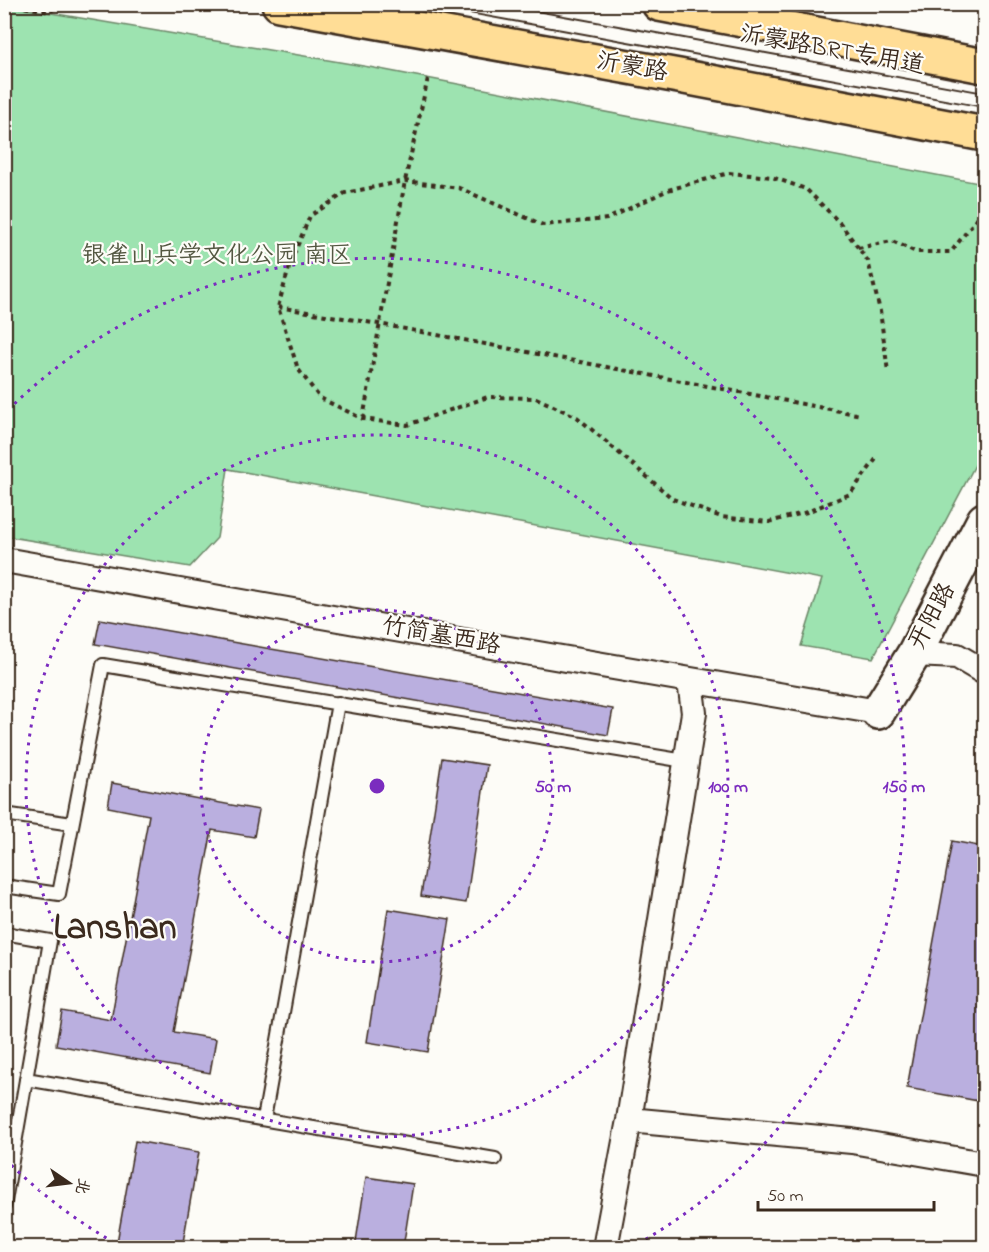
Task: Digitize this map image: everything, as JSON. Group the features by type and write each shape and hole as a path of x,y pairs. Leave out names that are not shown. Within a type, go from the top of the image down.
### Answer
{"main road":[{"name":"沂蒙路","path":"279,4 984,134"},
{"path":"661,5 984,66"}],"street":[{"name":"开阳路","path":"878,712 914,654 984,520"},
{"name":"竹简墓西路","path":"4,561 878,712"},
{"path":"914,654 957,656 984,672"},
{"path":"605,1248 629,1120 694,713 690,681"},
{"path":"629,1120 852,1141 984,1164"}],"lane":[{"name":"沂蒙路BRT专用道","path":"459,4 984,100"},
{"path":"4,886 59,894 103,665 685,760"},
{"path":"264,1119 338,703"},
{"path":"4,814 72,824"},
{"path":"4,933 50,941 4,1207"},
{"path":"27,1079 495,1159"}],"path":[{"path":"7,4 49,12 61,4"},
{"path":"363,419 405,181 428,78"},
{"path":"876,459 850,494 807,512 769,522 721,517 673,500 577,417 536,398 488,397 407,425 363,419 320,398 298,369 278,307 291,261 309,216 345,193 405,181 459,188 543,225 607,219 669,190 729,173 772,177 806,189 840,223 868,261 880,310 888,372"},
{"path":"858,248 892,241 916,252 951,252 977,218 984,214"},
{"path":"278,307 861,415"}],"green space":[{"name":"银雀山兵学文化公园 南区","path":"4,5 369,67 984,184 984,448 873,658 801,646 822,579 228,469 217,538 190,567 5,536"}],"building":[{"path":"100,619 613,709 608,735 95,644"},
{"path":"442,758 487,765 466,903 421,896"},
{"path":"112,783 259,810 254,837 212,830 174,1032 216,1039 210,1073 56,1045 62,1011 111,1020 149,815 108,807"},
{"path":"952,841 984,847 984,1102 907,1088"},
{"path":"388,909 450,919 428,1052 367,1042"},
{"path":"135,1141 199,1152 182,1248 116,1248"},
{"path":"366,1177 413,1184 403,1248 355,1248"}],"district":[{"name":"Lanshan","path":"115,929"}]}
